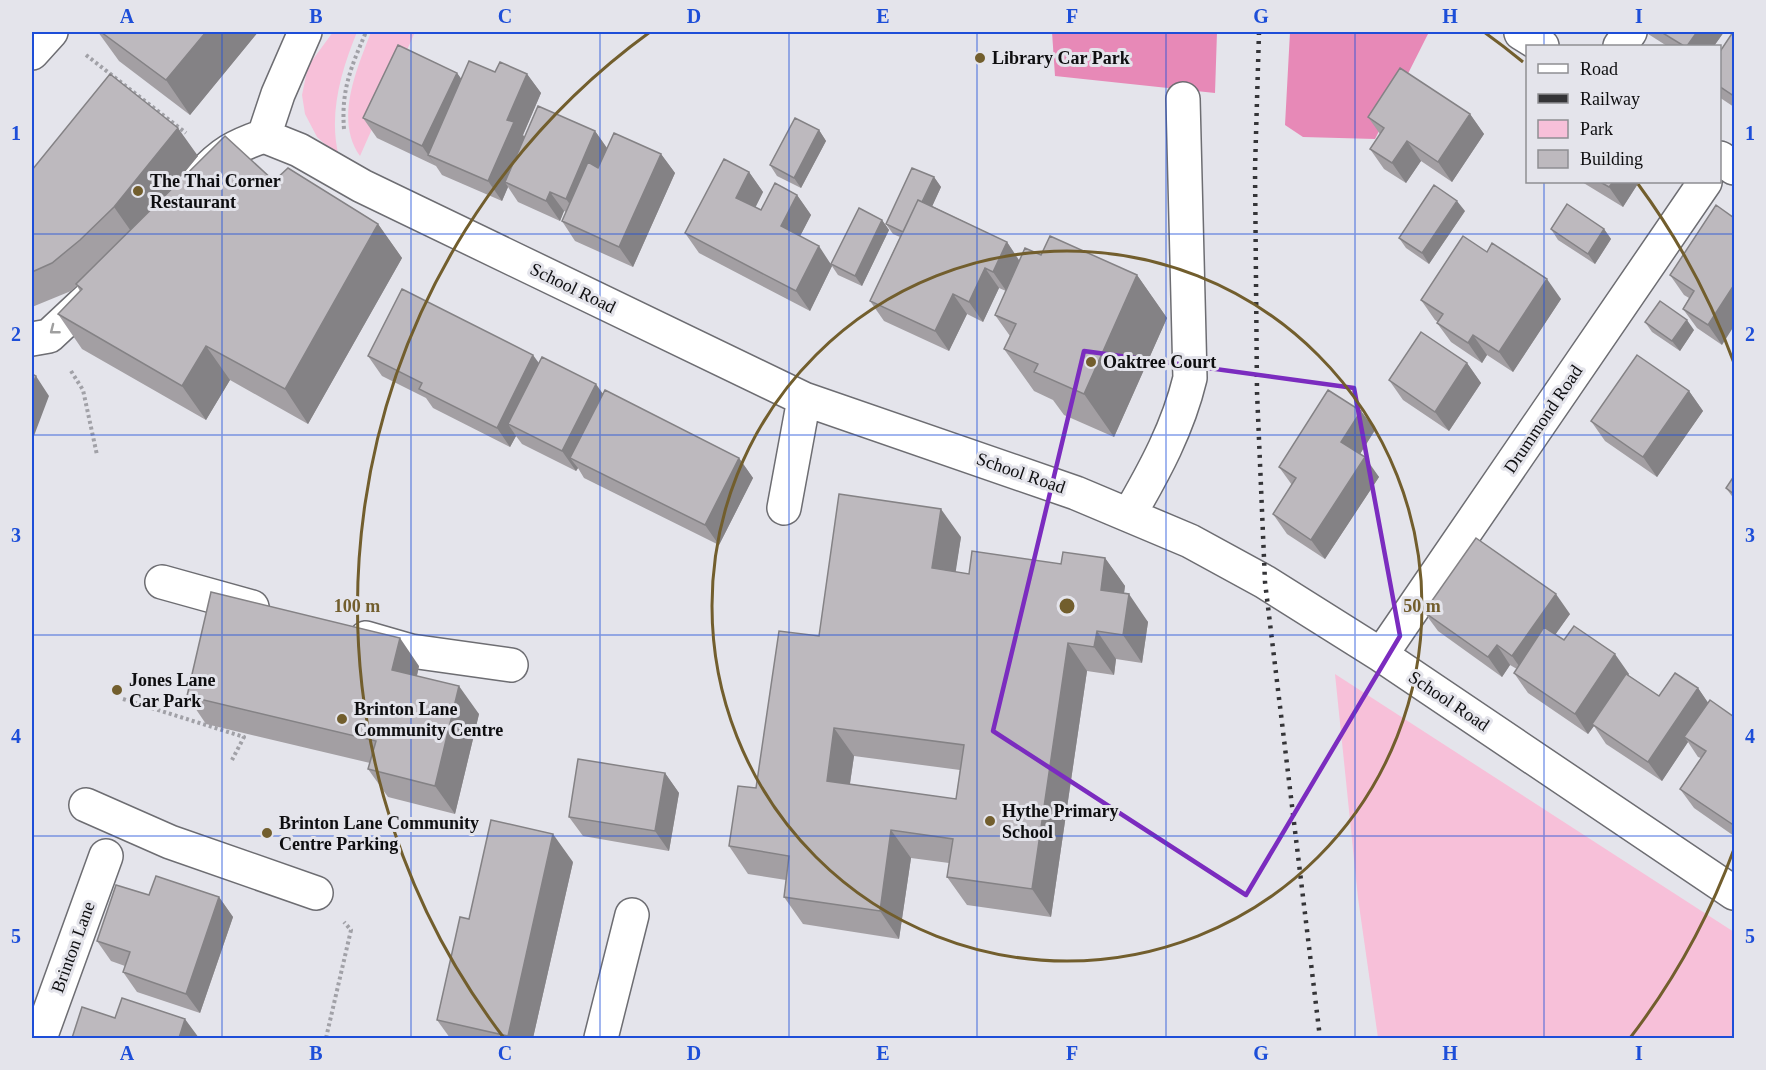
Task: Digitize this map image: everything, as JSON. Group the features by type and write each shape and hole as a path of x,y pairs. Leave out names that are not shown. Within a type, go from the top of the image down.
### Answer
{"street":[{"path":"32,53 51,32"},
{"path":"183,196 218,158 235,146 264,136 305,32"},
{"path":"1621,45 1630,32"},
{"path":"1129,515 1163,455 1182,412 1190,378 1183,99"},
{"name":"School Road","path":"264,136 299,150 362,186 804,399 1020,472 1190,541 1255,577 1381,656 1734,893"},
{"path":"1721,160 1734,168"},
{"name":"Drummond Road","path":"1381,656 1704,183"},
{"path":"40,337 115,273"},
{"path":"784,508 804,399"},
{"path":"162,582 275,613"},
{"path":"332,629 411,651 511,665"},
{"path":"86,805 170,842 316,893"},
{"name":"Brinton Lane","path":"40,1038 106,856"},
{"path":"600,1038 632,915"}],"path":[{"path":"362,186 344,135 342,101 353,63 366,32"},
{"path":"83,52 218,158"},
{"path":"40,337 83,390 97,455"},
{"path":"123,699 244,737 232,760"},
{"path":"316,893 351,930 326,1038"}],"highlighted area":[{"path":"1084,351 1354,388 1400,636 1246,895 993,731"}],"green space":[{"path":"333,32 357,32 338,93 335,125 339,157 317,137 305,114 302,95 308,66"},
{"path":"371,32 415,32 360,156 352,142 348,111 350,94"},
{"path":"1335,674 1734,932 1734,1038 1378,1038 1358,898"}],"shaded area":[{"path":"1052,32 1217,32 1215,93 1055,76"},
{"path":"1290,32 1429,32 1375,139 1303,137 1285,125"}],"building":[{"path":"101,32 206,32 166,80"},
{"path":"1661,32 1697,32 1688,45 1682,45"},
{"path":"1734,32 1734,96 1721,87 1721,50"},
{"path":"398,45 457,73 422,146 363,118"},
{"path":"469,61 495,72 500,62 527,74 507,120 514,122 488,181 428,155"},
{"path":"1400,68 1470,114 1438,162 1407,141 1392,163 1370,149 1384,128 1368,117"},
{"path":"110,74 178,128 114,207 52,263 32,272 32,170"},
{"path":"538,106 595,131 566,199 550,192 546,201 505,182"},
{"path":"795,118 819,130 794,178 770,165"},
{"path":"614,133 661,154 619,247 562,221 588,162 598,168"},
{"path":"225,136 274,181 288,168 378,224 285,389 206,346 182,386 58,314 82,289 76,284"},
{"path":"724,159 749,172 736,198 761,210 775,183 797,195 781,226 819,246 796,291 685,233"},
{"path":"912,168 934,177 922,202 918,200 903,232 886,224"},
{"path":"1434,185 1457,201 1422,253 1399,238"},
{"path":"918,200 1007,242 993,272 985,268 969,302 953,294 935,331 870,301"},
{"path":"1567,204 1604,229 1588,254 1551,229"},
{"path":"1716,205 1734,218 1734,285 1708,325 1683,309 1694,291 1670,275"},
{"path":"859,208 882,220 855,276 831,264"},
{"path":"1050,236 1137,275 1084,394 1034,372 1038,364 1004,349 1016,324 995,315 1025,248 1041,255"},
{"path":"1463,236 1487,252 1492,243 1547,279 1499,352 1473,335 1468,343 1437,323 1443,314 1421,300"},
{"path":"402,289 533,355 497,428 419,389 422,383 368,356"},
{"path":"1660,301 1687,320 1672,341 1645,322"},
{"path":"1421,332 1467,363 1435,412 1389,380"},
{"path":"1637,355 1689,391 1643,457 1591,421"},
{"path":"542,357 596,384 562,451 508,424"},
{"path":"32,374 36,376 32,386"},
{"path":"605,390 739,458 705,525 570,458"},
{"path":"1328,390 1361,411 1341,442 1365,457 1311,540 1273,514 1296,478 1279,467"},
{"path":"1734,476 1734,494 1726,488"},
{"path":"839,494 941,509 932,568 969,574 972,551 1061,564 1063,552 1105,558 1101,590 1129,594 1123,635 1097,631 1094,647 1068,643 1032,889 947,877 953,839 891,830 880,911 784,897 789,856 729,846 738,786 756,788 779,631 819,636","holes":["834,728 964,745 956,799 827,781"]},
{"path":"1476,538 1556,594 1512,656 1497,645 1488,657 1424,612"},
{"name":"Brinton Lane Community Centre","path":"211,592 400,638 392,670 459,686 435,786 368,769 376,741 187,696"},
{"path":"1574,626 1615,654 1575,714 1514,673 1544,627 1564,640"},
{"path":"1675,673 1698,688 1648,762 1592,724 1626,674 1659,696"},
{"path":"1710,700 1734,717 1734,821 1732,824 1680,789 1706,751 1684,737"},
{"path":"578,759 665,773 655,831 569,817"},
{"path":"491,820 553,834 508,1036 437,1020 460,917 469,919"},
{"path":"156,876 219,897 186,994 123,972 130,952 97,941 116,885 149,895"},
{"path":"122,998 185,1019 179,1038 72,1038 82,1007 115,1018"}],"railway":[{"path":"1259,32 1255,169 1257,392 1265,582 1320,1038"}],"place":[{"name":"Library Car Park","path":"980,58"},
{"name":"The Thai Corner Restaurant","path":"138,191"},
{"name":"Oaktree Court","path":"1091,362"},
{"name":"Jones Lane Car Park","path":"117,690"},
{"name":"Brinton Lane Community Centre","path":"342,719"},
{"name":"Hythe Primary School","path":"990,821"},
{"name":"Brinton Lane Community Centre Parking","path":"267,833"}]}
